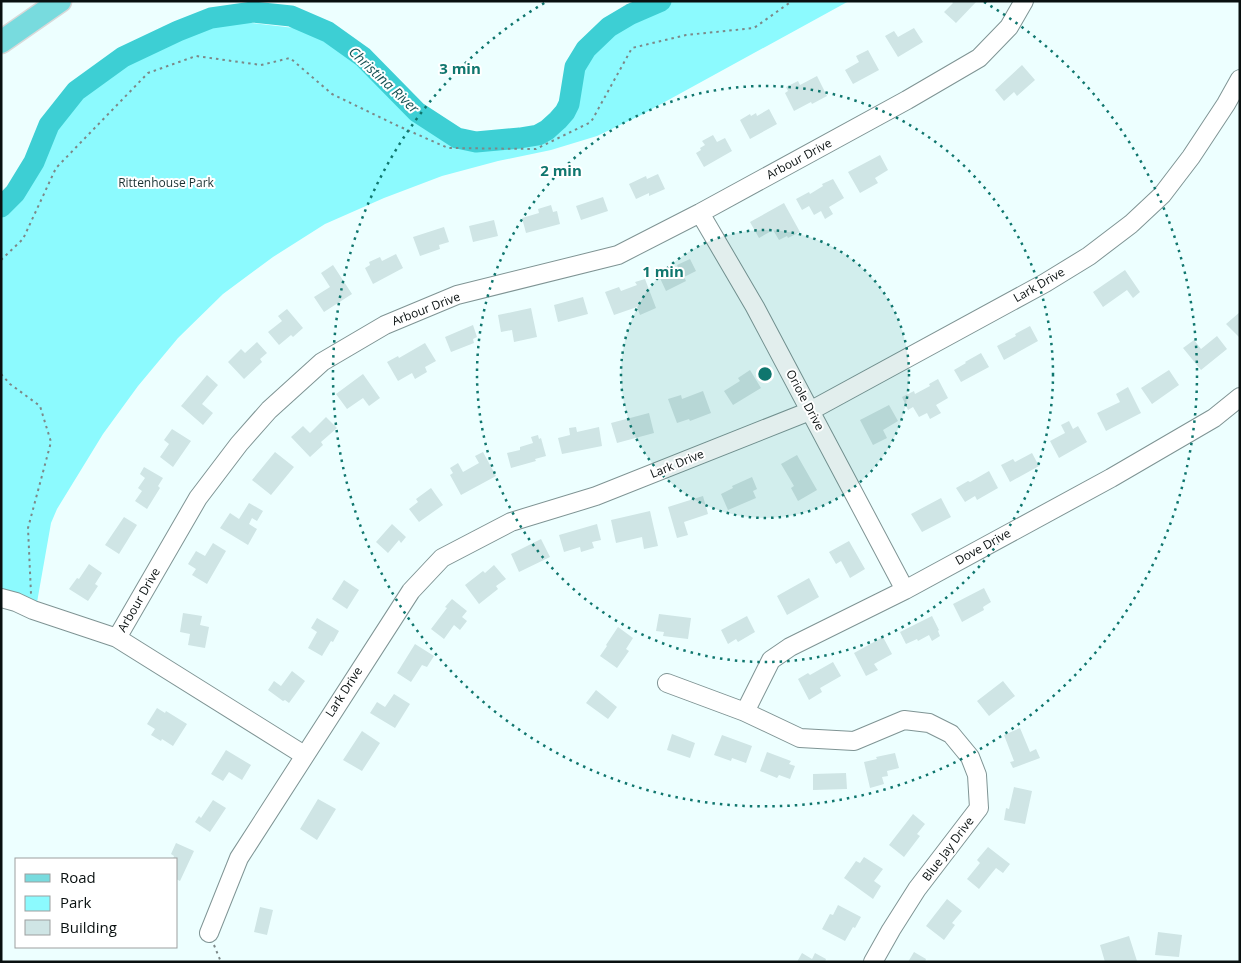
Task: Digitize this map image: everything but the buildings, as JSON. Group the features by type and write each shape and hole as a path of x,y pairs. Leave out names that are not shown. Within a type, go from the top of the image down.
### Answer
{"main road":[{"path":"1,42 60,1"}],"street":[{"name":"Arbour Drive","path":"304,755 117,638 198,498 239,444 269,410 322,362 385,325 457,295 618,255 700,213 907,100 979,58 1009,27 1024,1"},
{"name":"Lark Drive","path":"209,933 239,858 411,591 442,558 511,522 596,496 810,411 1045,283 1089,256 1132,224 1162,195 1226,104 1240,79"},
{"name":"Oriole Drive","path":"700,213 755,306 905,590"},
{"name":"Dove Drive","path":"745,712 771,660 790,647 905,590 1111,478 1214,418 1240,397"},
{"path":"1,598 117,638"},
{"name":"Blue Jay Drive","path":"667,683 745,712 800,738 854,741 904,720 929,723 951,734 970,757 977,775 979,808 917,889 890,930 874,962"}],"path":[{"path":"1,260 23,239 56,168 148,74 196,56 261,64 290,58 332,94 448,148 536,149 591,122 632,48 686,35 754,28 792,1"},
{"path":"1,374 10,384 40,406 50,442 28,528 32,610"},
{"path":"209,933 221,962"}],"green space":[{"name":"Rittenhouse Park","path":"661,1 849,1 641,115 597,136 551,150 498,161 442,176 384,198 325,224 273,257 223,294 178,338 138,386 103,434 57,509 51,523 36,608 1,591 1,207 15,193 76,91 211,18 328,32 363,57 417,112 457,138 476,142 520,138 538,135 547,130 565,112 569,104 575,67 586,49 609,27 631,14"}],"waterway":[{"name":"Christina River","path":"1,207 15,193 34,162 49,125 76,91 123,57 211,18 253,12 291,16 328,32 363,57 417,112 457,138 476,142 538,135 547,130 565,112 569,104 575,67 586,49 609,27 631,14 661,1"}]}
